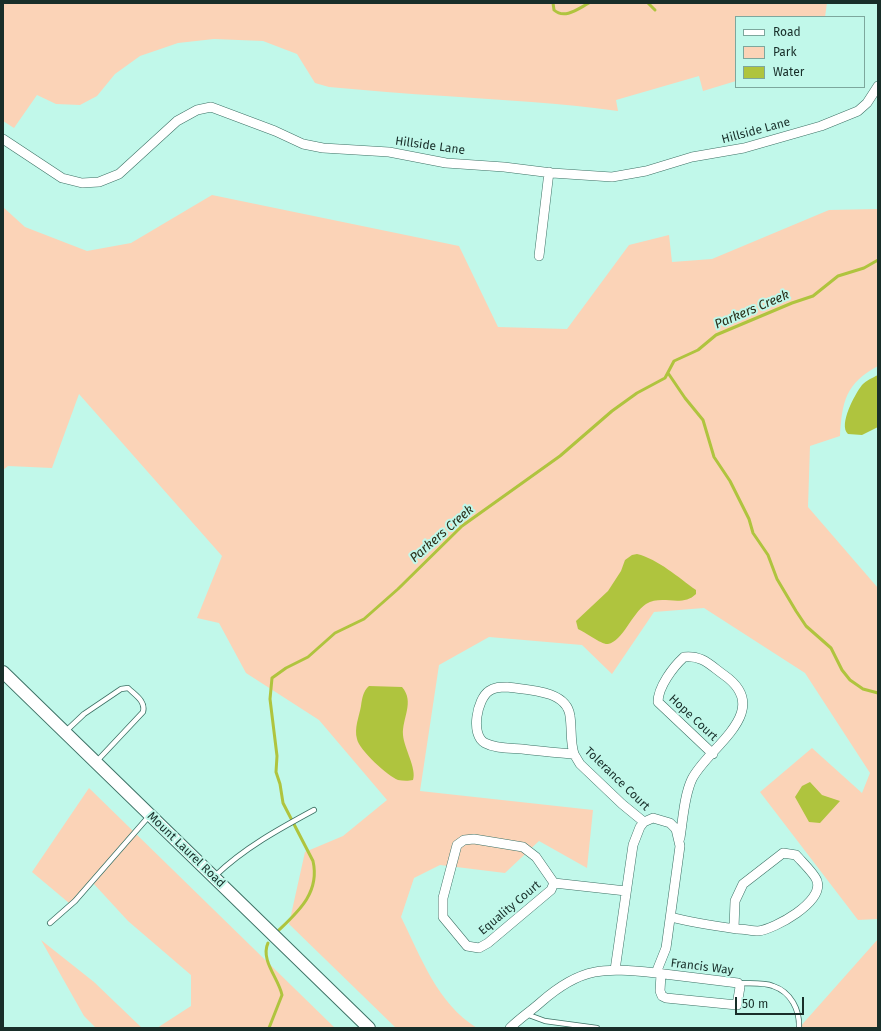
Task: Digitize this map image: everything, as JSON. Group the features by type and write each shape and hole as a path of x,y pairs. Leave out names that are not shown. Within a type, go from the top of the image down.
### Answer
{"main road":[{"name":"Mount Laurel Road","path":"3,672 369,1028"}],"street":[{"name":"Hillside Lane","path":"3,139 62,178 82,183 99,182 119,174 177,121 202,108 211,107 276,131 303,144 323,148 389,152 446,163 484,165 599,176 621,176 650,170 692,157 744,148 821,126 849,115 865,105 878,86"},
{"path":"539,256 548,172"},
{"name":"Hope Court","path":"659,974 666,948 671,917 680,841 689,787 698,770 713,754 739,720 741,696 736,686 726,676 699,657 684,657 677,663 658,694 658,702 713,754"},
{"name":"Tolerance Court","path":"574,754 510,748 484,743 479,737 477,729 481,702 484,695 490,690 507,687 547,694 564,701 569,708 571,717 571,746 574,754 588,771 622,804 644,822"},
{"path":"615,970 633,845 636,835 644,822 653,818 670,823 676,829 680,841"},
{"name":"Equality Court","path":"554,883 551,890 488,943 479,948 468,946 443,917 443,898 457,845 464,840 474,839 523,846 536,857 554,883 626,891"},
{"path":"671,917 701,924 758,931 777,926 795,914 814,897 818,889 817,881 796,855 783,853 742,884 735,902 734,928"},
{"path":"510,1028 562,984 574,977 588,972 615,970 659,974"},
{"name":"Francis Way","path":"659,974 738,983 740,987 737,1005 666,998 662,996 660,991 659,974"}],"lane":[{"path":"65,732 84,714 121,689 128,688 141,700 144,704 143,712 95,762"},
{"path":"214,877 230,862 260,841 314,810"},
{"path":"50,923 75,901 150,815"},
{"path":"738,983 773,985 790,996 800,1017 799,1028"},
{"path":"526,1014 545,1021 597,1028"}],"green space":[{"path":"3,3 827,3 825,16 735,16 735,81 703,91 699,76 616,100 618,111 532,102 329,87 315,83 297,54 263,41 214,39 178,43 140,56 115,74 97,96 80,105 56,104 37,95 14,128 3,121"},
{"path":"212,195 459,246 498,327 567,329 629,245 669,235 672,262 712,259 829,210 878,209 878,366 867,372 852,386 844,403 840,436 810,446 808,507 878,588 878,919 858,920 760,792 812,748 862,793 870,773 805,673 704,608 654,612 612,674 582,645 489,637 439,665 420,791 593,810 587,868 539,841 505,873 440,865 414,878 401,917 423,963 441,992 451,1006 463,1018 477,1028 396,1028 289,924 305,852 343,836 387,800 319,720 246,673 219,623 197,618 222,556 79,394 52,468 8,466 3,470 3,207 25,227 87,251 131,243"},
{"path":"89,788 335,1028 157,1028 191,1006 191,975 128,921 93,883 69,903 32,872"},
{"path":"878,939 878,1028 799,1028"},
{"path":"41,940 94,982 142,1028 96,1028 84,1016"}],"water":[{"path":"878,375 878,427 862,435 848,434 845,430 846,417 855,395 862,385"},
{"path":"637,554 645,556 668,569 696,590 696,594 685,600 659,600 646,604 636,614 618,638 613,642 605,644 578,629 576,621 608,591 621,571 625,560 632,555"},
{"path":"369,686 402,687 406,693 408,704 403,735 412,764 414,775 413,780 398,780 393,778 368,756 359,744 356,735 357,722 363,695"},
{"path":"810,782 822,795 840,801 820,823 809,822 795,797 802,786"}],"waterway":[{"path":"553,3 554,10 563,14 572,12 589,3"},
{"path":"648,3 655,10"},
{"name":"Parkers Creek","path":"279,930 294,916 306,900 311,891 314,872 313,861 283,803 280,784 276,772 277,756 270,699 272,678 286,668 308,657 335,633 364,619 398,589 462,526 560,456 612,411 637,393 665,378 674,361 698,350 716,335 792,303 813,296 838,276 864,268 878,260"},
{"path":"668,373 685,398 703,420 714,457 730,481 749,519 753,533 768,555 777,579 796,611 806,626 831,648 842,670 850,680 863,689 878,693"},
{"name":"Parkers Creek","path":"268,943 266,956 282,995 269,1028"}]}
